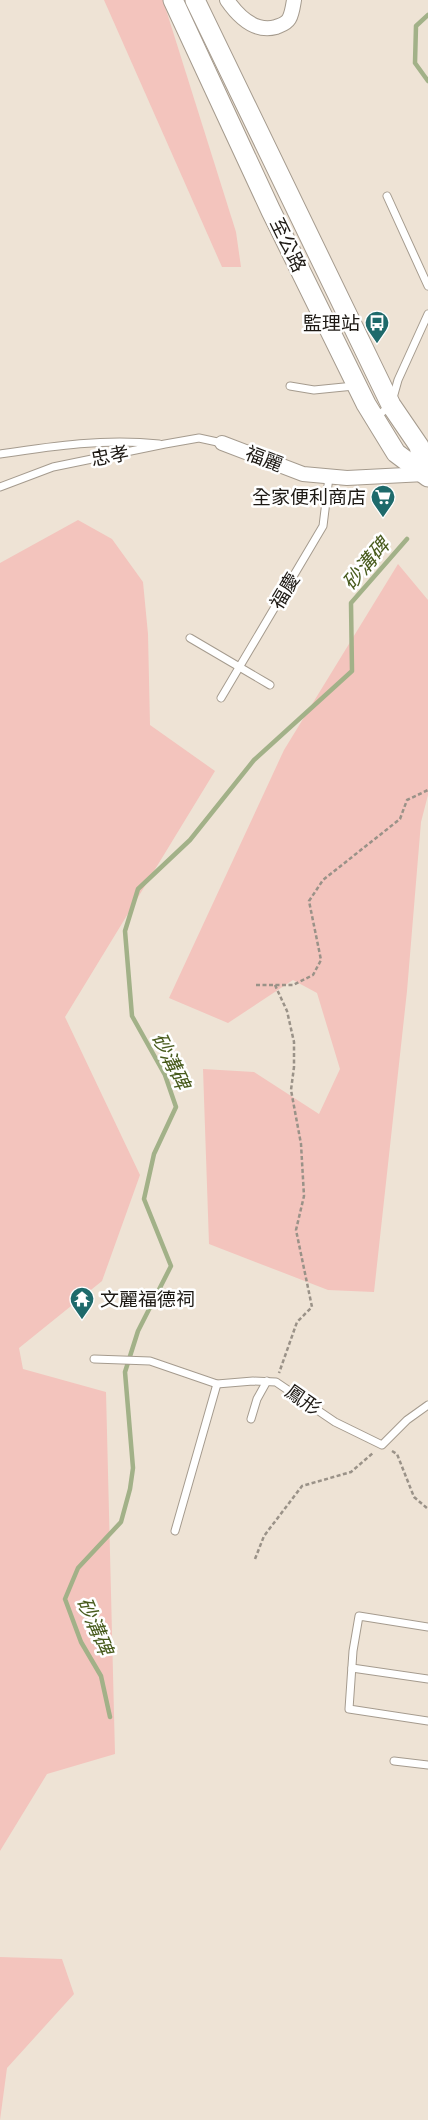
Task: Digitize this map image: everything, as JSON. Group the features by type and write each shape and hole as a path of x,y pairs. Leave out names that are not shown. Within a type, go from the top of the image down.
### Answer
{"street":[{"name":"至公路","path":"173,0 374,418 396,454 426,475"},
{"name":"至公路","path":"195,0 391,406 419,446 426,475"},
{"path":"227,0 235,13 251,25 269,28 285,24 290,19 294,0"},
{"path":"232,126 251,115"},
{"name":"福麗","path":"222,443 303,474 347,478 426,475"}],"lane":[{"path":"387,196 428,286"},
{"path":"374,418 391,406 398,380 428,314"},
{"path":"290,386 314,390 357,386"},
{"name":"忠孝","path":"0,487 53,467 165,444 199,438 222,443"},
{"path":"0,454 62,445 125,440 165,444"},
{"name":"福慶","path":"221,698 323,526 329,476"},
{"path":"190,638 270,685"},
{"name":"鳳形","path":"94,1359 150,1360 217,1384 276,1382 335,1422 382,1445"},
{"path":"251,1419 257,1399 267,1381"},
{"path":"175,1531 217,1384"},
{"path":"382,1445 407,1420 428,1405"},
{"path":"428,1627 359,1616 349,1709 428,1721"},
{"path":"352,1668 428,1679"},
{"path":"394,1761 428,1765"}],"path":[{"path":"256,985 293,985 313,975 321,960 309,901 323,880 400,819 407,800 428,790"},
{"path":"275,985 287,1011 294,1042 294,1067 291,1090 301,1144 304,1196 296,1230 312,1307 298,1322 276,1382"},
{"path":"254,1559 264,1536 302,1486 351,1472 382,1445 398,1454 414,1497 428,1509"}],"shaded area":[{"path":"104,0 163,0 236,232 241,267 222,267"},
{"path":"78,520 112,539 143,582 148,634 150,725 215,771 65,1017 140,1175 102,1281 19,1348 23,1369 106,1392 115,1754 47,1774 0,1851 0,563"},
{"path":"398,564 428,600 428,795 421,822 407,991 374,1292 328,1290 209,1244 203,1069 254,1072 319,1114 340,1069 317,993 293,980 228,1023 169,998 284,750"},
{"path":"0,1957 62,1959 74,1994 7,2068 0,2120"}],"waterway":[{"name":"砂溝碑","path":"428,15 416,26 415,63 428,81"},
{"name":"砂溝碑","path":"110,1717 101,1676 81,1642 65,1599 78,1568 121,1522 130,1489 133,1468 125,1372 138,1331 171,1266 144,1199 154,1154 176,1107 165,1075 132,1016 125,931 138,889 190,840 254,760 352,671 351,603 407,539"}],"place":[{"name":"監理站","path":"377,344"},
{"name":"全家便利商店","path":"383,518"},
{"name":"文麗福德祠","path":"82,1320"}]}
